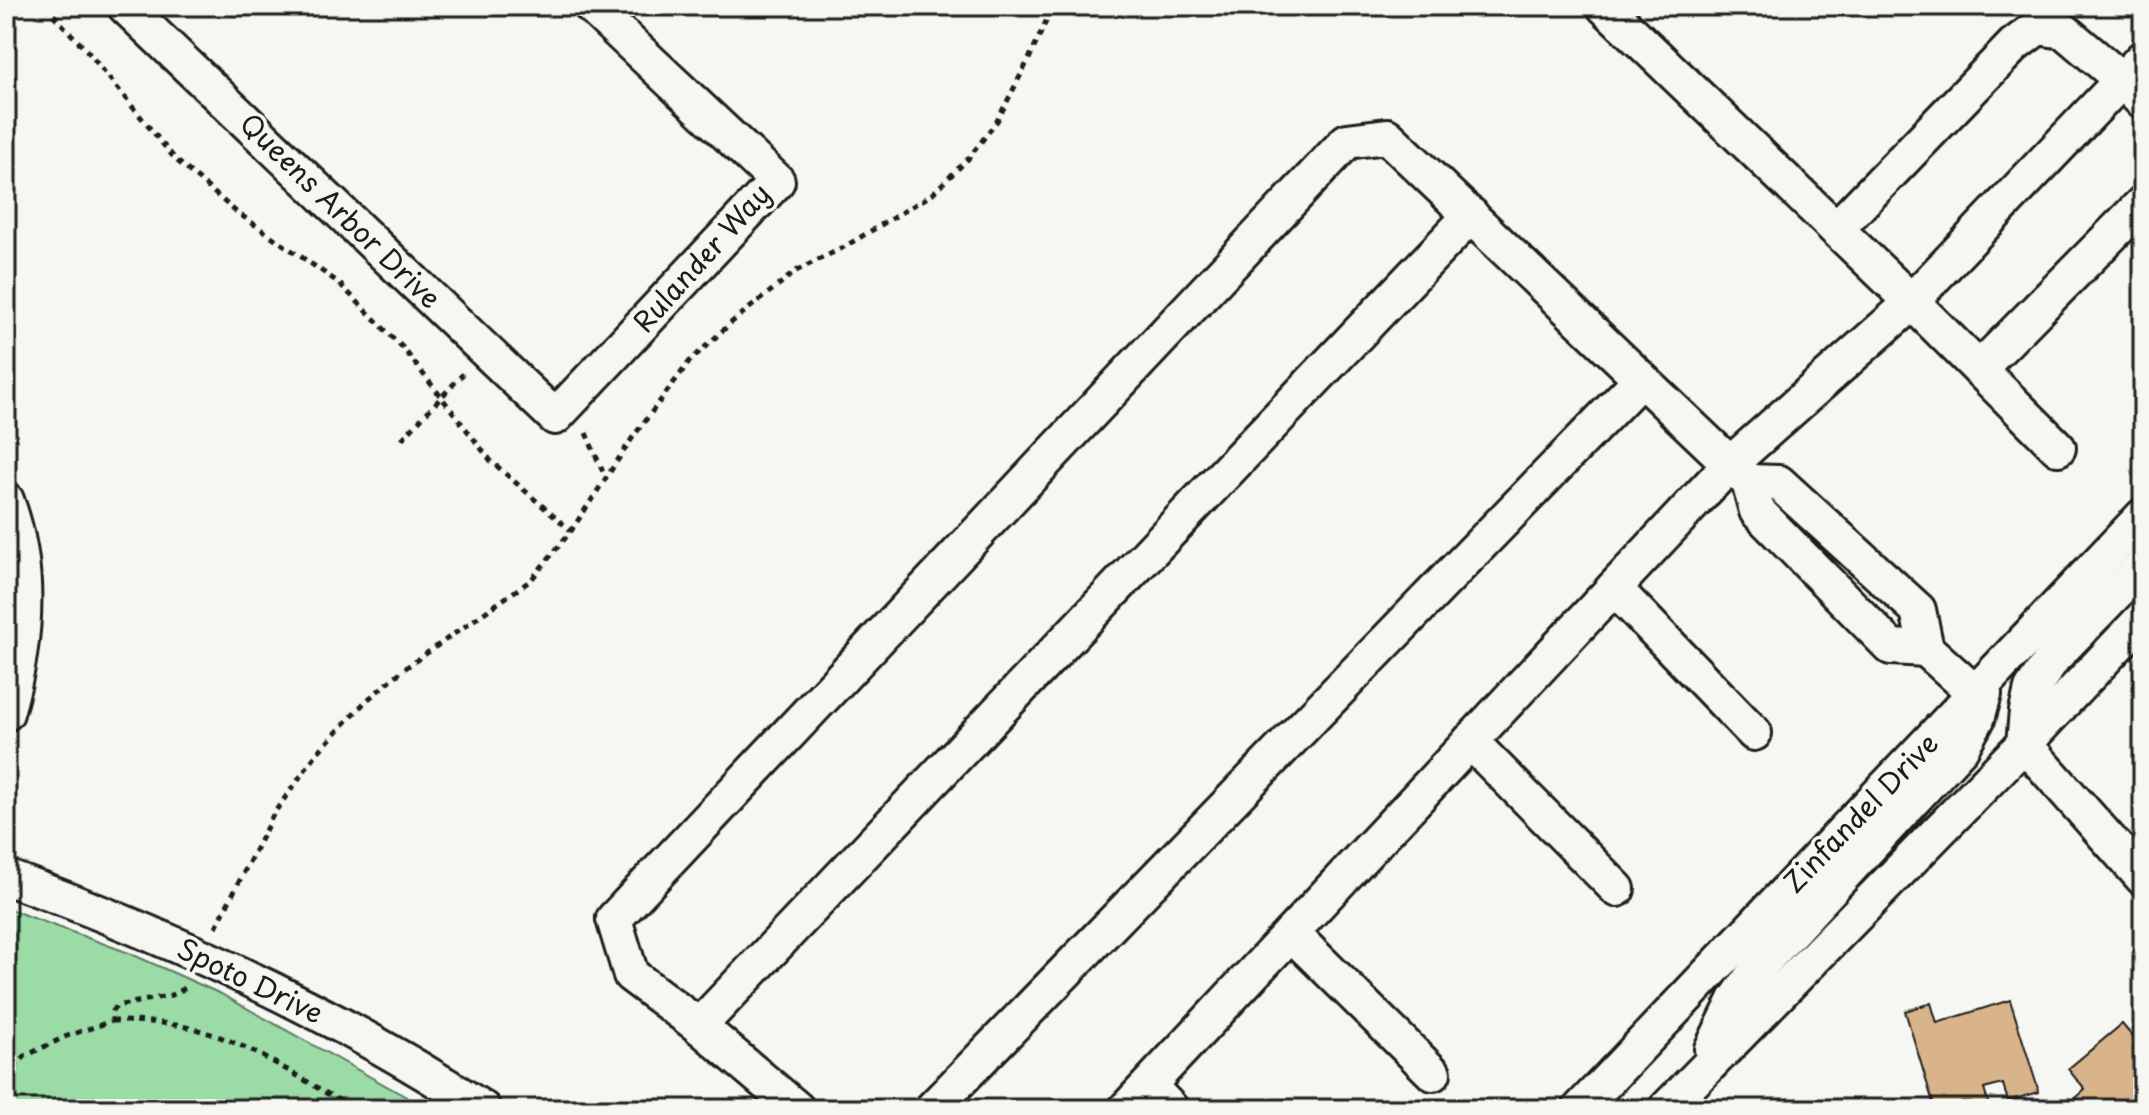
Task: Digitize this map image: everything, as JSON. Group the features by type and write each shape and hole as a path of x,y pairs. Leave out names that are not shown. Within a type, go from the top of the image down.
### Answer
{"street":[{"name":"Queens Arbor Drive","path":"125,6 555,417"},
{"name":"Rulander Way","path":"555,417 777,181 591,6"},
{"path":"1613,9 2058,448"},
{"path":"1149,1101 1291,933 1614,588 1739,473 2136,80 2064,31 2038,27 2014,45 1836,229"},
{"path":"785,1106 699,1026 631,975 614,919 1347,141 1387,136 1739,473 1779,483 1918,610 1926,649 1980,688 1984,695 1977,719 1961,748 1761,964 1736,1000 1697,1077"},
{"path":"1979,369 2143,203"},
{"path":"699,1026 1471,215"},
{"path":"932,1109 1641,379"},
{"path":"6,500 19,548 24,628 16,679 6,713"},
{"name":"Zinfandel Drive","path":"1580,1109 2143,516"},
{"path":"2143,565 2053,658 2032,689 2024,744 2143,878"},
{"path":"1614,588 1754,733"},
{"path":"1666,1109 2024,744 2143,618"},
{"path":"1470,741 1617,889"},
{"name":"Spoto Drive","path":"6,877 203,956 316,1011 483,1109"},
{"path":"1291,933 1433,1073"}],"path":[{"path":"45,6 88,52 175,159 235,211 339,283 403,348 491,461 571,531"},
{"path":"112,1021 112,1011 117,1006 172,995 187,987 232,891 274,813 318,752 366,701 404,669 531,580 571,531 633,437 690,361 732,322 796,271 844,247 931,195 968,159 997,121 1053,6"},
{"path":"402,439 485,350"},
{"path":"6,1077 25,1056 67,1036 112,1021 147,1021 205,1032 242,1047 354,1109"}],"green space":[{"path":"6,908 129,953 221,994 428,1109 6,1109"}],"building":[{"path":"2010,1000 2039,1092 2008,1101 2003,1084 1984,1089 1990,1109 1935,1109 1905,1011 1931,1003 1937,1023"},
{"path":"2122,1024 2132,1036 2143,1027 2143,1109 2075,1109 2070,1103 2085,1090 2068,1069"},
{"path":"1871,1101 1879,1109 1863,1109"}]}
